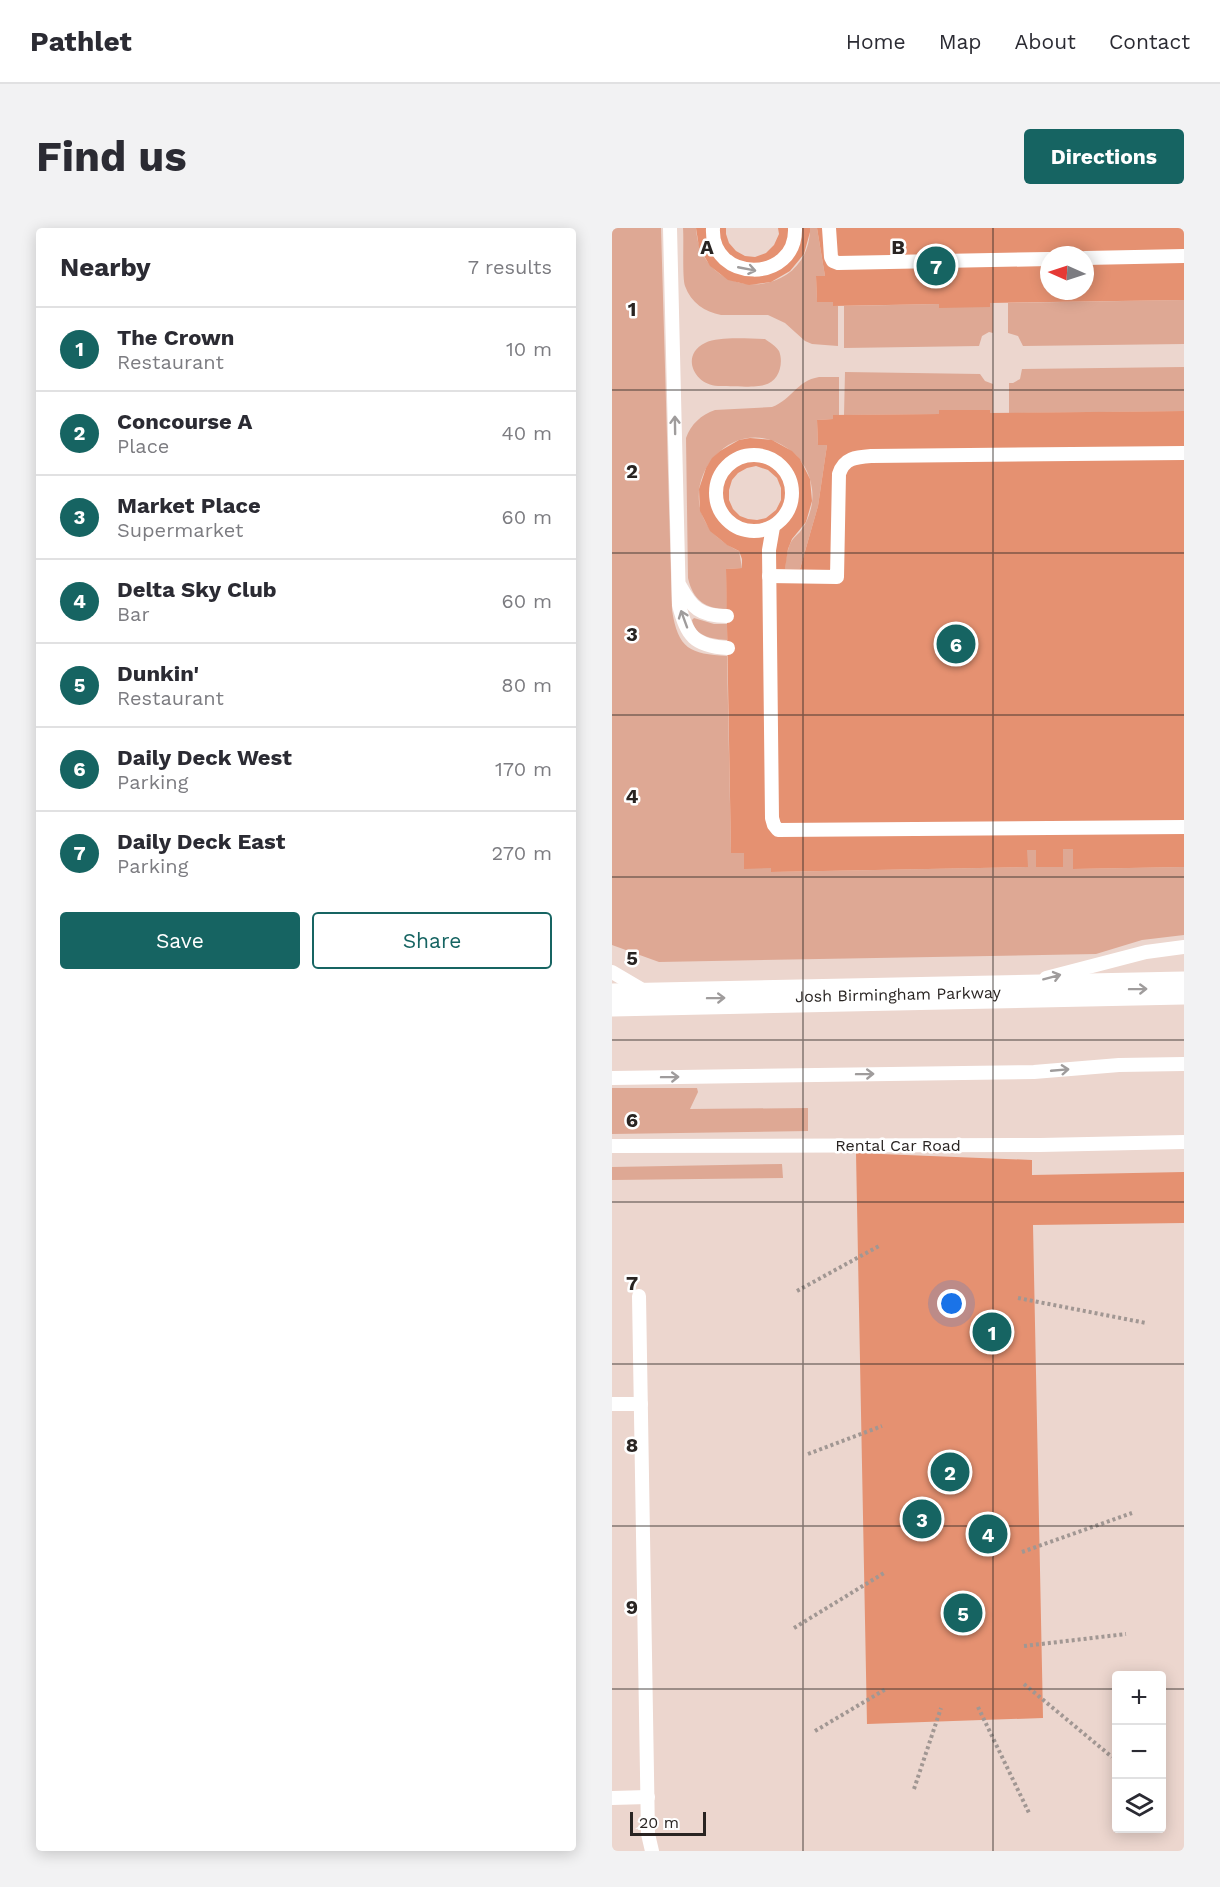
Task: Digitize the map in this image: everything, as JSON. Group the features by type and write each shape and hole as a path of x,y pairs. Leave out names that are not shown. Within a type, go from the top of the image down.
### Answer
{"main road":[{"name":"Josh Birmingham Parkway","path":"612,1000 1184,988"}],"lane":[{"path":"670,228 679,605 684,622 691,635 700,644 728,648"},
{"path":"713,228 716,245 723,256 733,265 745,270 759,271 783,260 791,248 795,228"},
{"path":"829,228 831,257 838,263 1040,259"},
{"path":"1094,258 1184,256"},
{"path":"769,576 837,577 839,474 842,465 849,459 871,456 1184,453"},
{"path":"773,527 760,531 741,529 733,525 720,511 716,492 718,479 725,468 735,460 747,455 766,457 782,466 793,490 792,503 787,514 773,527 769,550 772,818 778,830 1184,827"},
{"path":"678,582 692,606 704,613 727,616"},
{"path":"995,992 1146,952 1184,947"},
{"path":"612,972 657,999"},
{"path":"612,1078 1034,1072 1119,1065 1184,1064"},
{"name":"Rental Car Road","path":"612,1146 1040,1145 1184,1142"},
{"path":"639,1296 648,1834 652,1851"},
{"path":"612,1404 641,1404"},
{"path":"612,1798 648,1797"}],"path":[{"path":"797,1291 879,1246"},
{"path":"1018,1298 1146,1323"},
{"path":"808,1454 882,1426"},
{"path":"1022,1552 1132,1513"},
{"path":"794,1628 884,1573"},
{"path":"1024,1646 1126,1634"},
{"path":"1024,1684 1112,1757"},
{"path":"815,1731 886,1689"},
{"path":"978,1707 1030,1815"},
{"path":"914,1789 941,1708"}],"shaded area":[{"path":"612,228 1184,228 1184,1851 612,1851"},
{"path":"612,228 661,228 672,610 678,633 688,647 695,651 727,656 731,853 744,853 745,868 771,868 772,872 1027,867 1027,850 1036,850 1036,867 1062,867 1063,849 1073,849 1074,869 1184,867 1184,935 1142,940 1096,954 659,962 612,945"},
{"path":"683,228 696,228 702,253 716,271 734,281 755,284 775,280 793,270 805,252 810,228 817,228 825,276 816,277 817,301 833,302 833,306 838,306 838,346 812,344 805,341 785,323 768,315 721,315 699,306 685,286"},
{"path":"1184,300 1184,344 1023,346 1018,336 1008,333 1008,303"},
{"path":"990,303 993,303 993,333 989,332 982,336 979,346 844,348 844,306 939,304 939,307 990,306"},
{"path":"726,339 765,339 779,351 781,361 777,376 769,383 755,386 718,386 702,381 693,369 693,355 697,348 705,343"},
{"path":"1184,367 1184,411 1009,413 1009,383 1020,379 1022,369"},
{"path":"845,372 980,374 985,381 993,384 993,413 990,413 990,410 940,410 939,414 844,415"},
{"path":"819,377 839,377 839,415 833,419 817,420 818,445 827,445 818,506 800,569 785,569 790,545 803,527 811,506 812,489 807,471 801,460 787,448 763,438 740,440 721,451 706,468 699,489 701,512 714,533 739,551 742,568 726,569 727,609 706,605 693,592 688,578 686,438 688,433 701,417 710,412 772,407 785,400 805,382"},
{"path":"694,618 714,624 727,624 727,640 701,634 694,626 692,620"},
{"path":"612,1088 697,1088 698,1092 690,1109 808,1108 808,1131 612,1134"},
{"path":"782,1164 783,1178 612,1180 612,1167"}],"building":[{"path":"696,228 726,228 729,243 736,251 745,256 755,257 766,253 774,245 779,234 778,228 810,228 810,232 804,254 790,271 771,282 749,285 728,280 710,266 699,247"},
{"path":"817,228 1184,228 1184,300 990,303 990,307 939,308 939,304 833,306 833,302 817,302 816,276 825,276"},
{"path":"939,410 990,410 990,413 1184,411 1184,867 1073,869 1073,849 1063,849 1063,867 1036,867 1036,850 1027,850 1028,867 771,872 771,868 744,869 744,853 731,853 726,569 742,568 742,559 739,551 727,545 710,531 700,511 699,489 706,468 720,451 739,440 750,438 772,440 792,451 800,459 810,479 812,501 806,522 792,539 788,549 785,569 800,569 818,506 827,445 818,445 817,420 833,419 833,415 939,414","holes":["756,466 768,470 777,478 781,488 781,500 776,510 766,518 757,520 740,516 733,509 729,500 732,480 747,468"]},
{"path":"856,1153 1032,1160 1032,1175 1184,1172 1184,1223 1033,1225 1043,1718 867,1724"}],"place":[{"name":"Daily Deck East","path":"936,266"},
{"name":"Daily Deck West","path":"956,644"},
{"name":"The Crown","path":"992,1332"},
{"name":"Concourse A","path":"950,1472"},
{"name":"Market Place","path":"922,1519"},
{"name":"Delta Sky Club","path":"988,1534"},
{"name":"Dunkin'","path":"963,1613"}]}
